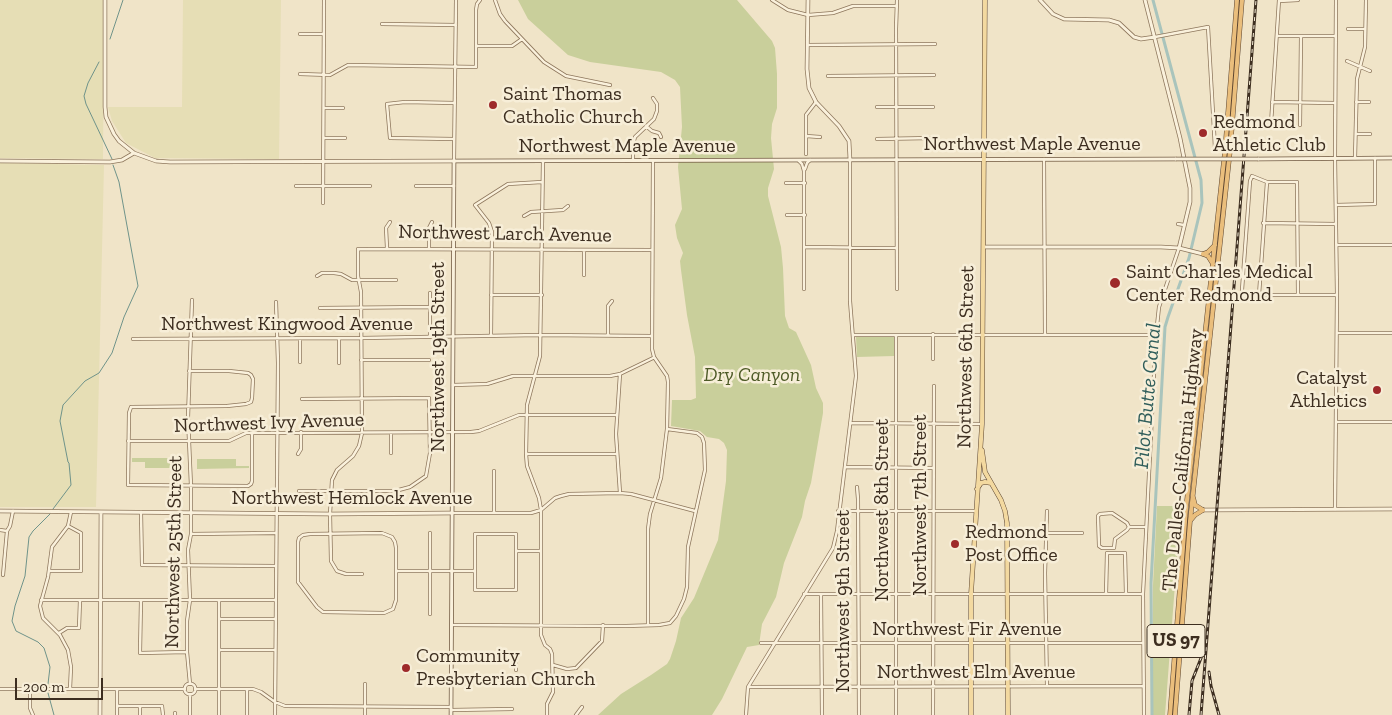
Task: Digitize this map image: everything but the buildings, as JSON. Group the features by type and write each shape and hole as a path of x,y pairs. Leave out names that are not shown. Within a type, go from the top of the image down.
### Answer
{"highway":[{"name":"The Dalles-California Highway","path":"1170,715 1186,509 1225,151 1237,0"},
{"name":"The Dalles-California Highway","path":"1175,715 1192,494 1230,151 1242,0"},
{"path":"1203,254 1215,245"},
{"path":"1203,254 1208,256 1213,264"},
{"path":"1190,521 1203,510 1195,505 1192,494"}],"main road":[{"name":"Northwest 6th Street","path":"970,715 971,594 976,490 982,424 985,0"},
{"path":"981,447 986,472 1001,500 1006,515 1008,715"},
{"path":"976,490 981,483 991,484"}],"street":[{"path":"0,161 110,162 122,160 134,153 119,141 106,116 105,0"},
{"path":"323,202 324,0"},
{"name":"Northwest 19th Street","path":"451,715 456,0"},
{"path":"300,74 330,75 348,65 476,67 476,10 480,0"},
{"path":"496,0 500,14 544,62 566,76 610,85"},
{"path":"772,0 788,10 808,15 833,13 853,6 896,6"},
{"path":"746,715 748,687 832,548 837,531 856,376 850,301 849,141 840,126 816,102 807,79 808,0"},
{"path":"897,0 897,288"},
{"path":"1040,0 1053,14 1064,19 1109,20 1122,25 1134,37 1141,39 1208,27 1215,148"},
{"path":"1144,715 1143,594 1156,335 1159,307 1186,225 1190,202 1186,164 1157,37 1145,0"},
{"path":"1271,124 1279,0 1298,0"},
{"path":"1335,509 1337,333 1336,0"},
{"path":"1355,158 1357,79 1365,47 1366,0"},
{"path":"382,24 456,25"},
{"path":"1348,29 1366,29"},
{"path":"300,34 324,34"},
{"path":"1277,36 1336,36"},
{"path":"1300,125 1301,36"},
{"path":"476,46 512,46 522,39"},
{"path":"808,44 935,44"},
{"path":"1346,61 1370,70"},
{"path":"828,76 934,75"},
{"path":"633,160 635,137 654,119 657,111 657,104 653,98"},
{"path":"454,139 390,138 387,104 405,102 455,103"},
{"path":"806,154 806,115 816,102"},
{"path":"1272,102 1336,103"},
{"path":"1356,102 1369,102"},
{"path":"877,107 933,107"},
{"path":"324,108 342,108"},
{"path":"646,126 652,131 659,133 661,138"},
{"path":"1356,134 1370,134"},
{"path":"806,136 820,136"},
{"path":"324,138 345,138"},
{"path":"877,139 933,138 937,140"},
{"name":"Northwest Maple Avenue","path":"134,153 156,162 1392,158"},
{"path":"1336,205 1375,204 1375,158"},
{"path":"1044,159 1045,335"},
{"path":"648,625 648,529 661,478 667,429 667,376 654,357 651,336 653,160"},
{"path":"797,160 802,164 804,171 804,289"},
{"path":"804,171 810,160"},
{"path":"542,161 540,356 529,395 526,415 526,454 527,466 539,498 541,510 541,635 545,645 550,649 553,665 553,692 547,704 547,715"},
{"path":"1298,295 1297,182 1267,182 1252,176 1242,290 1246,297 1259,295 1298,295 1337,295"},
{"path":"491,335 492,232 489,222 475,205 508,184 542,182"},
{"path":"1259,295 1267,182"},
{"path":"786,183 804,183"},
{"path":"296,186 370,186"},
{"path":"416,186 454,186"},
{"path":"524,216 531,212 563,210 568,206"},
{"path":"787,215 805,215"},
{"path":"387,248 386,228 390,222"},
{"path":"429,249 429,228 432,222"},
{"path":"1263,222 1336,224"},
{"path":"1178,224 1186,225"},
{"path":"1337,245 1392,244"},
{"path":"804,247 897,248"},
{"path":"984,247 1161,247 1179,248 1203,254"},
{"name":"Northwest Larch Avenue","path":"359,280 358,249 652,250"},
{"path":"584,250 584,275"},
{"path":"317,276 322,273 334,273 341,274 352,280 396,280"},
{"path":"359,280 362,292 362,433 359,446 353,456 338,470 332,480 330,534 331,561 337,571 346,574 362,574"},
{"path":"430,293 430,336"},
{"path":"492,295 542,295"},
{"name":"Northwest 25th Street","path":"190,684 187,652 187,621 190,600 188,550 191,534 188,406 192,300"},
{"path":"608,335 608,306 612,301"},
{"path":"275,715 276,302"},
{"path":"320,308 430,307"},
{"path":"1337,333 1392,333"},
{"name":"Northwest 8th Street","path":"896,334 896,715"},
{"path":"933,334 933,359"},
{"name":"Northwest Kingwood Avenue","path":"133,338 361,338 491,335 651,336"},
{"path":"854,335 1156,335"},
{"path":"300,338 300,362"},
{"path":"339,338 339,362"},
{"path":"453,385 487,384 513,376 610,376 620,374 654,357"},
{"path":"361,360 429,360"},
{"path":"189,371 229,371 251,375 253,394 251,402 232,406 131,407 129,413 128,485 244,486 251,484 252,433"},
{"path":"620,374 616,415 620,493"},
{"name":"Northwest 7th Street","path":"933,715 934,386"},
{"path":"299,491 395,491 410,487 426,476 430,453 429,398 302,399"},
{"name":"Northwest Ivy Avenue","path":"128,441 229,441 246,434 277,432 452,433 479,431 512,417 526,415 616,415"},
{"path":"1336,422 1392,422"},
{"path":"851,423 982,424"},
{"path":"452,625 659,625 670,623 684,599 687,581 688,547 705,470 702,437 697,434 667,429"},
{"path":"298,454 301,449 301,432"},
{"path":"392,433 392,453"},
{"path":"526,454 617,454"},
{"path":"845,467 933,468"},
{"path":"494,471 494,513"},
{"name":"Northwest 9th Street","path":"856,487 858,511 859,715"},
{"name":"Northwest Hemlock Avenue","path":"0,511 330,514 531,513 541,510 560,496 569,494 620,493 696,510"},
{"path":"1203,510 1392,509"},
{"path":"838,511 976,510"},
{"path":"1047,510 1047,686"},
{"path":"3,574 6,531 10,526 14,511"},
{"path":"70,689 70,658 64,640 43,618 40,606 49,571 52,547 68,526 71,512"},
{"path":"100,715 101,512"},
{"path":"141,512 142,565 275,566"},
{"path":"1129,527 1127,523 1112,512 1100,514 1098,516 1099,546 1102,548 1114,548 1115,539 1129,527 1146,527"},
{"path":"49,571 81,571 81,533 68,526"},
{"path":"0,530 6,531"},
{"path":"191,534 275,533"},
{"path":"430,533 430,614"},
{"path":"1046,533 1082,533"},
{"path":"382,534 392,538 395,542 396,571 396,600 393,609 384,612 323,612 298,582 298,542 303,535 382,534"},
{"path":"475,534 516,534 516,551 516,590 476,590 475,534"},
{"path":"516,551 541,551"},
{"path":"1106,594 1107,553 1125,553 1126,594"},
{"path":"0,560 5,560"},
{"path":"396,571 475,572"},
{"path":"804,594 1143,594"},
{"path":"820,595 822,715"},
{"path":"41,600 276,600"},
{"path":"59,633 67,628 79,628 80,600"},
{"path":"141,600 140,653 187,652"},
{"path":"219,715 220,600"},
{"path":"219,619 275,619"},
{"path":"553,665 576,668 602,641 604,625"},
{"name":"Northwest Fir Avenue","path":"762,643 1143,642"},
{"path":"219,650 275,650"},
{"path":"452,659 516,660 516,670"},
{"path":"185,689 190,684 195,689"},
{"path":"364,715 365,684"},
{"name":"Northwest Elm Avenue","path":"748,687 1144,686"},
{"path":"247,688 247,715"},
{"path":"190,694 195,689 247,688 257,690 285,706 512,709"},
{"path":"0,689 185,689"},
{"path":"30,689 30,708 33,715"},
{"path":"117,689 117,715"},
{"path":"185,689 190,694"},
{"path":"190,694 190,715"},
{"path":"117,706 162,706 163,715"},
{"path":"140,706 140,715"},
{"path":"576,715 582,707"}],"shaded area":[{"path":"0,0 104,0 103,159 0,158"},
{"path":"183,0 281,0 279,159 155,158 126,143 112,121 108,107 182,107"},
{"path":"0,163 104,165 96,507 0,507"}],"green space":[{"name":"Dry Canyon","path":"518,0 737,0 772,41 775,48 777,108 772,124 771,138 774,169 768,188 768,196 781,247 785,316 789,328 796,332 811,365 816,388 823,403 823,413 811,483 802,517 784,563 776,597 762,624 759,645 747,647 722,699 712,715 598,715 621,694 667,664 670,659 681,618 694,598 718,540 726,481 727,450 724,443 719,439 707,437 700,431 671,426 672,400 691,400 696,398 695,357 680,261 683,253 677,238 675,225 682,209 678,167 682,127 680,87 675,80 661,72 590,62 568,55 528,19"},
{"path":"894,336 894,356 857,357 856,337"},
{"path":"132,458 181,458 181,468 145,468 145,462 132,462"},
{"path":"197,459 236,459 236,466 249,466 249,468 197,469"},
{"path":"1157,506 1181,506 1165,715 1153,715 1153,585"}],"waterway":[{"path":"110,39 123,0"},
{"name":"Pilot Butte Canal","path":"1152,715 1151,583 1165,327 1189,258 1202,203 1201,180 1153,0"},
{"path":"99,62 88,83 84,96 112,159"},
{"path":"53,509 71,485 69,463 60,421 63,405 85,381 99,373 112,353 124,317 138,286 119,182 113,165"},
{"path":"48,684 50,667 44,648 38,642 16,631 12,621 25,576 29,537 50,514"},
{"path":"48,693 54,715"}],"railway":[{"path":"1201,715 1256,0"},
{"path":"1189,715 1192,681 1203,653"},
{"path":"1209,672 1219,715"}],"place":[{"name":"Saint Thomas Catholic Church","path":"493,105"},
{"name":"Redmond Athletic Club","path":"1203,133"},
{"name":"Saint Charles Medical Center Redmond","path":"1115,283"},
{"name":"Catalyst Athletics","path":"1377,390"},
{"name":"Redmond Post Office","path":"955,544"},
{"name":"Community Presbyterian Church","path":"406,668"}]}
